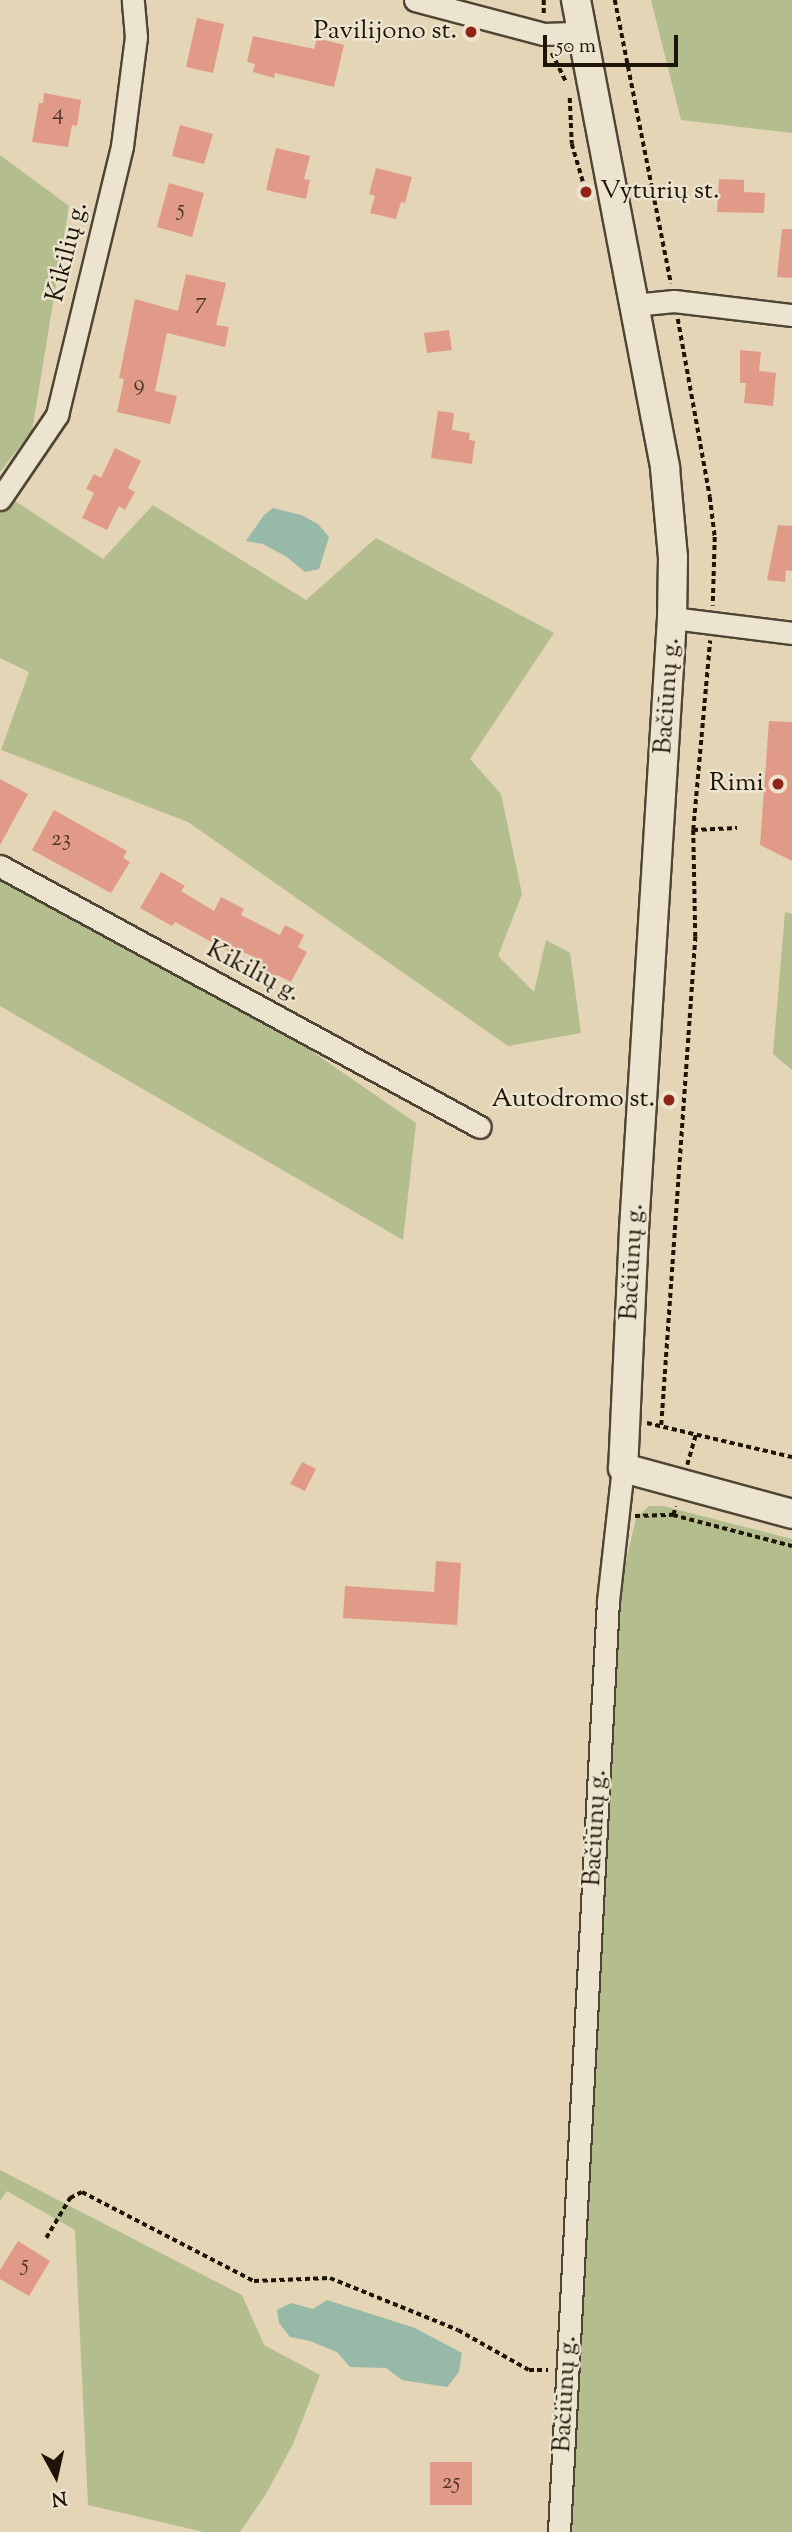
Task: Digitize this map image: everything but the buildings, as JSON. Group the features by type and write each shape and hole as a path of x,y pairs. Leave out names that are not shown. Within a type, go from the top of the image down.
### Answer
{"main road":[{"name":"Bačiūnų g.","path":"576,0 668,491 673,557 672,618 623,1468"},
{"path":"623,1468 792,1514"}],"street":[{"name":"Kikilių g.","path":"0,499 57,415 122,146 136,37 133,0"},
{"path":"415,0 544,34 581,33"},
{"path":"634,305 674,301 792,315"},
{"path":"672,618 792,633"},
{"name":"Kikilių g.","path":"0,866 480,1127"},
{"name":"Bačiūnų g.","path":"559,2532 608,1601 623,1468"}],"path":[{"path":"544,0 544,34 569,87 572,144 586,192"},
{"path":"693,830 737,828"},
{"path":"624,1422 661,1424 792,1457"},
{"path":"673,1515 792,1546"},
{"path":"46,2238 70,2198 82,2192 254,2281 330,2278 458,2330 529,2370 567,2371"}],"shaded area":[{"path":"651,0 792,0 792,133 681,120"},
{"path":"0,155 69,206 32,431 0,472"},
{"path":"0,491 103,559 153,505 306,600 376,538 554,633 470,759 501,794 522,894 498,956 534,992 546,940 570,953 581,1033 508,1046 188,822 1,750 29,672 0,658"},
{"path":"273,508 301,515 318,524 329,537 319,569 305,572 287,557 263,544 246,541 264,515"},
{"path":"0,880 294,1039 416,1123 403,1240 0,1006"},
{"path":"785,912 792,914 792,1070 773,1054"},
{"path":"649,1506 663,1506 792,1539 792,2532 559,2532 622,1579 636,1518"},
{"path":"0,2170 242,2295 264,2345 320,2375 293,2444 266,2494 240,2532 204,2532 88,2505 75,2230 7,2191 0,2201"},
{"path":"327,2300 415,2328 462,2353 459,2372 447,2387 402,2380 386,2368 350,2367 337,2352 310,2341 290,2337 279,2323 277,2310 291,2303 313,2309"}],"place":[{"name":"Pavilijono st.","path":"471,32"},
{"name":"Vyturių st.","path":"586,192"},
{"name":"Rimi","path":"778,784"},
{"name":"Autodromo st.","path":"669,1100"}]}
